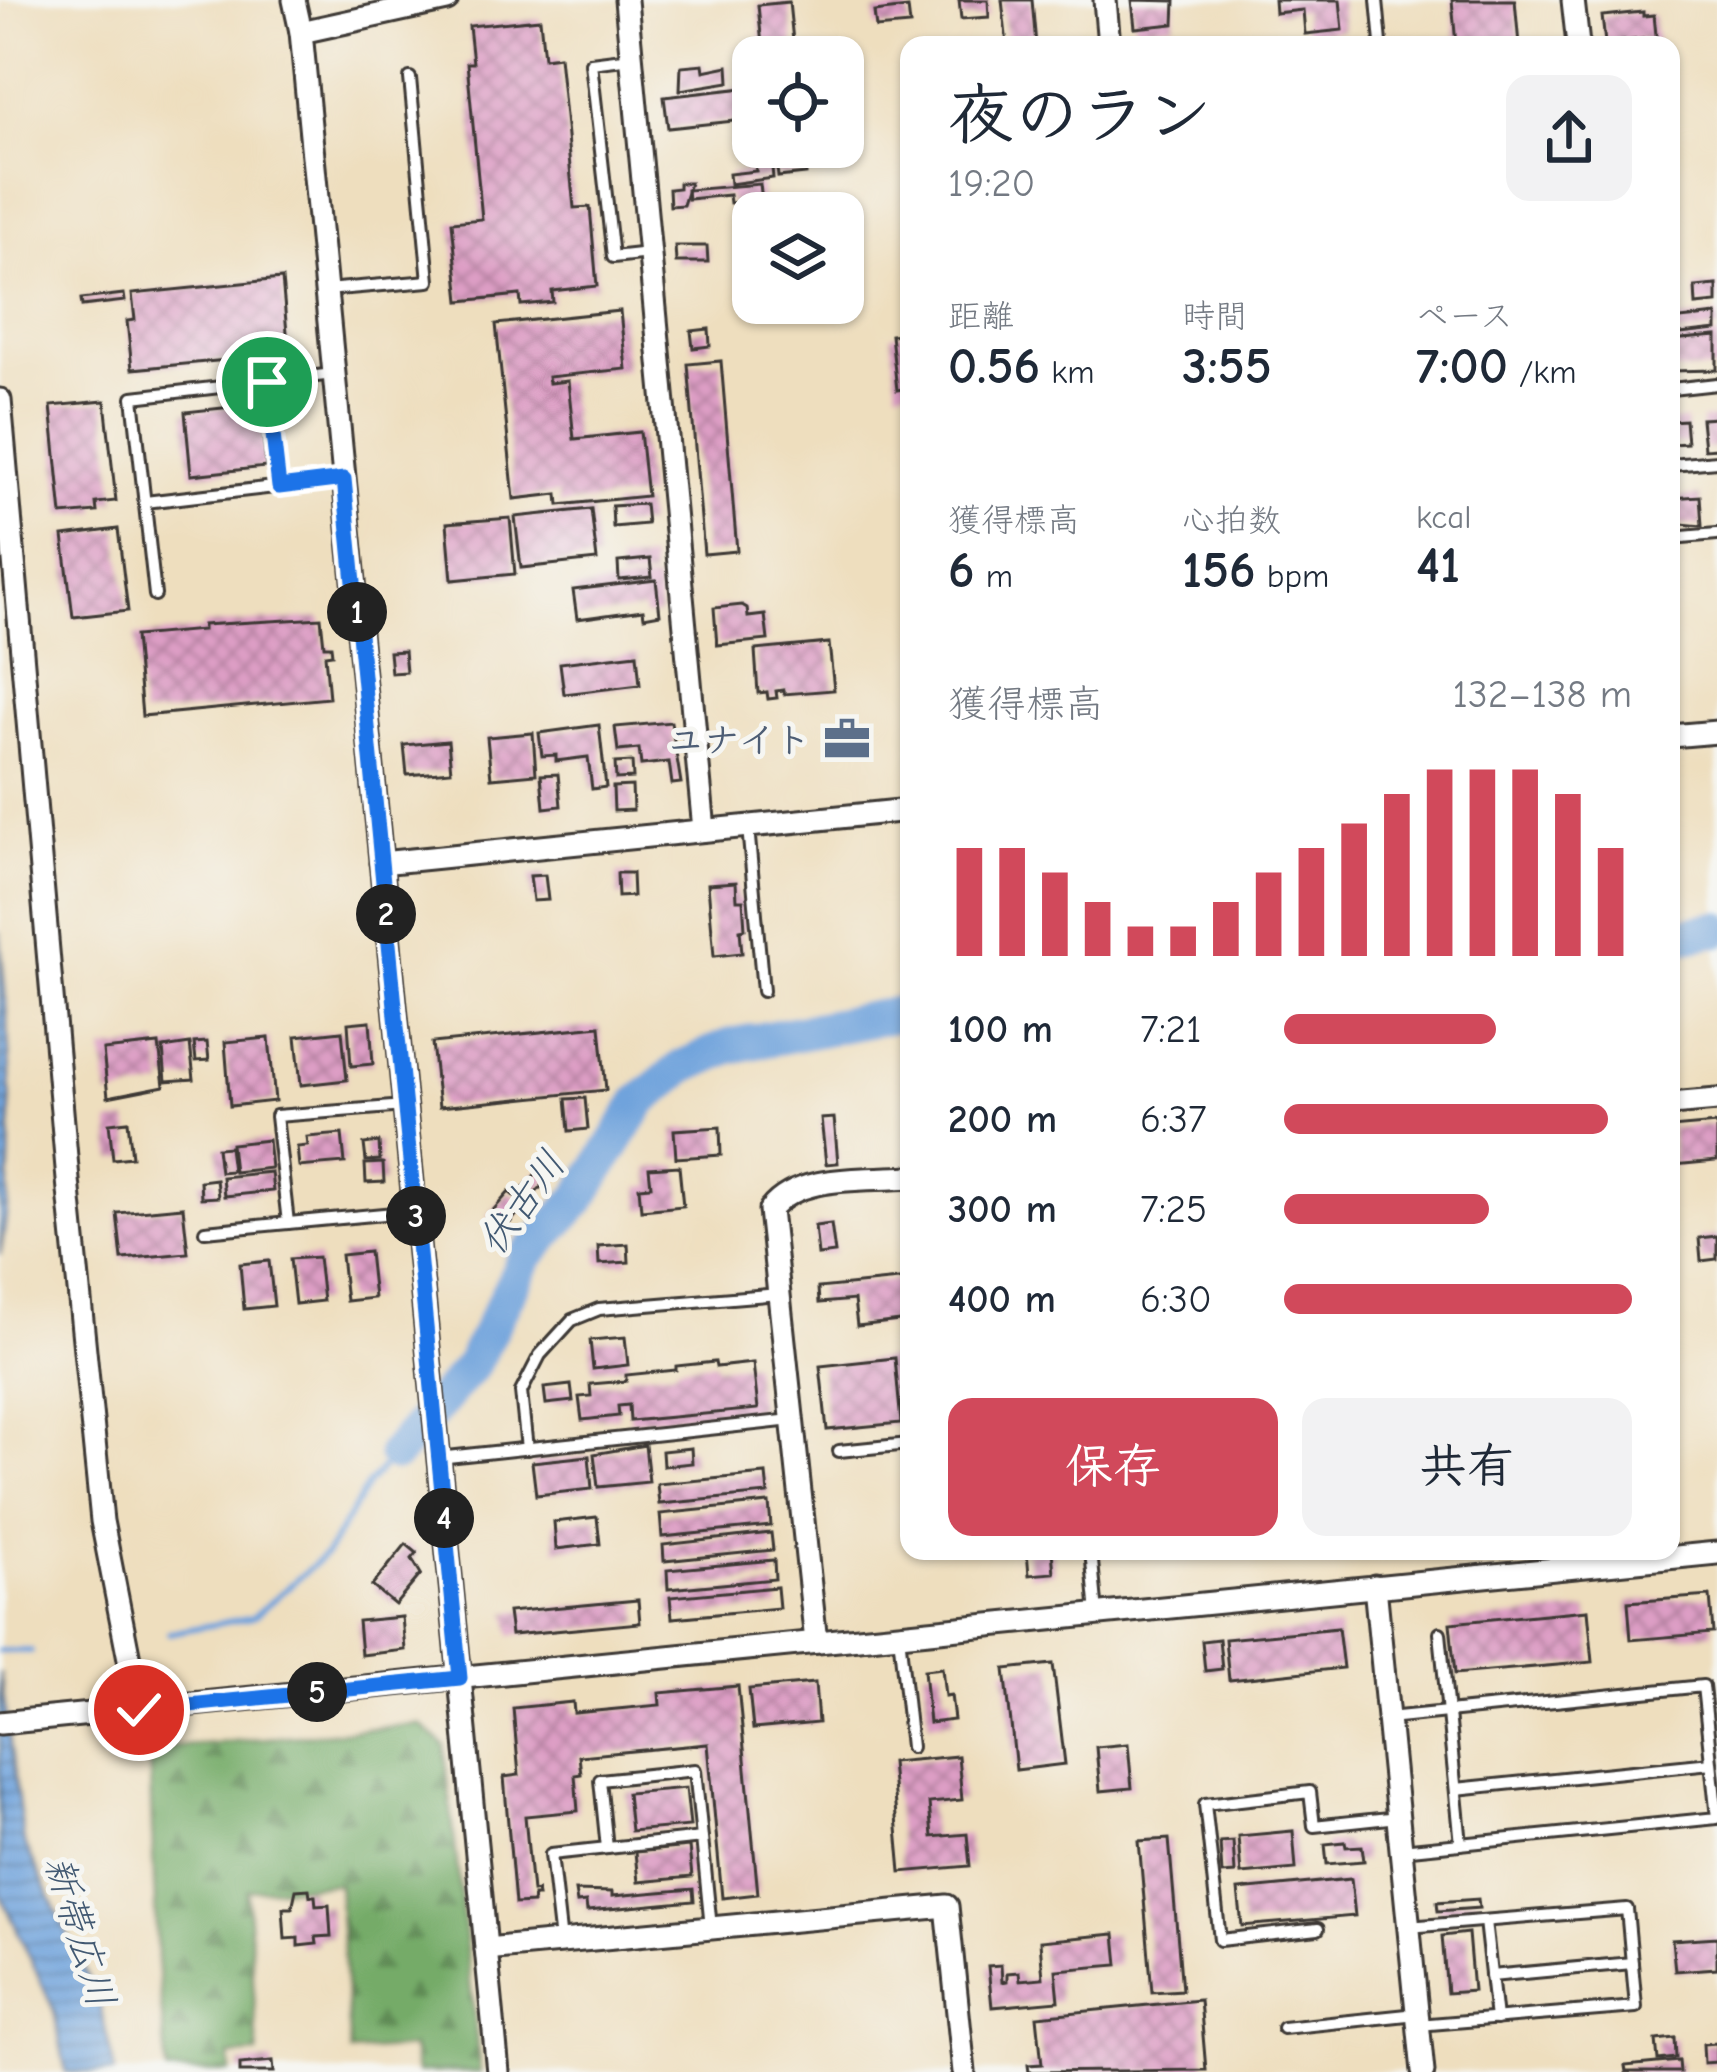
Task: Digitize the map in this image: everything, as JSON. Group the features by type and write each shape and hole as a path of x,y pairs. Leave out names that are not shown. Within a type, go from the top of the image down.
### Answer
{"street":[{"path":"294,0 301,32 498,2072"},
{"path":"301,32 447,0"},
{"path":"626,0 704,830"},
{"path":"1105,0 1108,36"},
{"path":"1574,0 1577,36"},
{"path":"0,400 65,1156 102,1521 139,1710"},
{"path":"1680,735 1717,732"},
{"path":"381,863 900,812"},
{"path":"1680,1103 1717,1100"},
{"path":"816,1642 770,1210 798,1187 900,1178"},
{"path":"1680,1554 1717,1553"},
{"path":"0,1724 1375,1586 1553,1560"},
{"path":"1375,1586 1423,2072"},
{"path":"486,1949 947,1906 964,2072"}],"lane":[{"path":"1376,0 1380,36"},
{"path":"632,58 591,63 613,257 650,253"},
{"path":"326,290 429,281 410,78"},
{"path":"155,595 133,397 334,374"},
{"path":"267,382 279,487"},
{"path":"1680,388 1717,385"},
{"path":"1680,464 1717,461"},
{"path":"145,502 344,479"},
{"path":"1680,537 1717,534"},
{"path":"747,826 763,991"},
{"path":"288,1223 276,1116 405,1106"},
{"path":"205,1231 415,1211"},
{"path":"527,1449 520,1392 540,1355 572,1320 599,1309 778,1294"},
{"path":"438,1455 792,1420"},
{"path":"839,1451 900,1445"},
{"path":"1092,1560 1097,1614"},
{"path":"1440,1633 1462,1844"},
{"path":"899,1634 911,1747"},
{"path":"1388,1718 1703,1686 1717,1818 1401,1850"},
{"path":"1456,1789 1711,1763"},
{"path":"607,1848 600,1780 694,1770 711,1928"},
{"path":"1318,1929 1220,1940 1205,1804 1310,1792 1314,1826 1398,1817"},
{"path":"560,1942 551,1854 702,1838"},
{"path":"1283,2028 1496,2019 1636,2007 1627,1909 1408,1927"},
{"path":"1485,1921 1496,2019"},
{"path":"1492,1976 1632,1963"}],"green space":[{"path":"420,1724 444,1745 480,2072 416,2072 412,2048 350,2052 338,1884 247,1890 258,2054 230,2056 231,2072 167,2072 157,1960 149,1749"}],"water":[{"path":"0,931 11,1136 0,1255"},
{"path":"0,1672 24,1842 99,2001 115,2072 66,2072 54,2011 0,1892"}],"building":[{"path":"959,0 988,0 989,17 961,19"},
{"path":"1002,0 1032,0 1035,36 1006,36"},
{"path":"1132,0 1175,1 1174,24 1135,28"},
{"path":"1274,0 1340,0 1343,30 1305,34 1303,10 1275,13"},
{"path":"1452,0 1515,0 1518,36 1455,36"},
{"path":"789,2 792,36 761,36 758,5"},
{"path":"908,8 910,25 876,28 874,12"},
{"path":"1654,15 1656,36 1604,36 1602,16"},
{"path":"540,19 544,58 559,56 574,208 590,207 597,286 552,291 553,302 521,305 520,295 460,301 452,222 482,219 467,63 473,63 469,26"},
{"path":"703,64 704,71 728,66 729,82 680,90 681,66"},
{"path":"732,89 732,121 668,128 664,97"},
{"path":"772,168 773,178 730,184 729,174"},
{"path":"777,168 806,168 806,174 778,177"},
{"path":"679,183 690,183 683,205 670,206 669,189 679,188"},
{"path":"760,184 761,192 732,192 730,203 729,195 688,199 687,190"},
{"path":"675,246 707,246 708,262 676,262"},
{"path":"282,279 289,354 132,369 127,321 135,320 132,294"},
{"path":"1717,285 1717,303 1696,305 1695,287"},
{"path":"124,294 125,301 82,306 81,299"},
{"path":"620,311 626,369 548,377 549,383 568,381 574,439 640,432 647,496 559,505 558,494 514,499 496,324"},
{"path":"1717,315 1717,330 1680,334 1680,319"},
{"path":"709,329 710,346 693,348 691,331"},
{"path":"900,334 897,390 891,335"},
{"path":"1717,336 1717,370 1680,371 1680,339"},
{"path":"721,361 737,551 704,554 688,364"},
{"path":"105,401 116,501 96,503 97,512 62,515 51,406"},
{"path":"260,404 266,467 191,475 185,412"},
{"path":"1717,418 1717,448 1704,449 1701,419"},
{"path":"1680,420 1685,420 1687,443 1680,443"},
{"path":"1700,496 1702,526 1680,524 1680,497"},
{"path":"645,504 647,524 613,527 612,506"},
{"path":"591,509 597,560 521,568 515,517"},
{"path":"510,518 515,574 452,580 447,523"},
{"path":"118,529 128,611 73,617 63,536"},
{"path":"650,559 652,577 619,580 618,562"},
{"path":"656,580 660,614 644,617 643,610 577,619 573,590"},
{"path":"742,605 748,617 765,615 768,640 717,645 714,608"},
{"path":"321,618 324,646 331,646 332,654 325,655 329,698 142,716 135,636 203,630 203,625"},
{"path":"829,643 834,690 784,694 783,690 776,691 777,698 768,699 767,692 758,693 755,650"},
{"path":"404,651 406,672 391,673 389,652"},
{"path":"637,654 640,685 564,694 560,663"},
{"path":"671,722 681,783 672,784 669,762 641,765 639,749 618,751 615,727"},
{"path":"599,725 606,787 592,789 588,757 556,761 556,755 542,756 539,733"},
{"path":"533,733 536,774 491,778 487,737"},
{"path":"448,741 451,771 407,775 404,745"},
{"path":"632,762 633,778 616,779 615,763"},
{"path":"558,774 561,806 544,808 541,775"},
{"path":"632,786 633,810 614,811 613,787"},
{"path":"617,873 632,873 633,896 618,897"},
{"path":"545,875 548,900 533,901 530,876"},
{"path":"736,882 737,900 743,900 742,953 714,956 708,884"},
{"path":"370,1021 373,1064 351,1066 348,1023"},
{"path":"600,1026 606,1090 439,1107 432,1043"},
{"path":"342,1031 347,1080 301,1085 296,1036"},
{"path":"269,1038 275,1101 230,1106 225,1042"},
{"path":"207,1042 209,1060 196,1061 194,1043"},
{"path":"159,1044 164,1086 108,1097 103,1050"},
{"path":"190,1044 194,1079 166,1081 163,1048"},
{"path":"585,1098 588,1129 569,1131 566,1099"},
{"path":"834,1118 838,1163 826,1164 821,1119"},
{"path":"128,1121 132,1157 113,1159 109,1123"},
{"path":"1717,1124 1717,1161 1680,1164 1680,1127"},
{"path":"720,1127 721,1155 676,1158 674,1130"},
{"path":"342,1134 345,1163 299,1167 297,1147 308,1146 307,1137"},
{"path":"268,1140 271,1168 234,1172 231,1144"},
{"path":"379,1142 380,1160 366,1161 364,1144"},
{"path":"229,1147 232,1171 220,1172 217,1148"},
{"path":"383,1163 384,1182 366,1183 365,1164"},
{"path":"679,1166 683,1206 641,1210 639,1187 651,1186 649,1168"},
{"path":"538,1171 548,1179 534,1195 524,1187"},
{"path":"271,1172 273,1191 224,1196 222,1177"},
{"path":"216,1179 218,1197 201,1198 200,1181"},
{"path":"509,1192 525,1205 503,1231 487,1217"},
{"path":"183,1207 188,1253 122,1259 117,1213"},
{"path":"831,1224 835,1253 818,1255 815,1226"},
{"path":"1717,1236 1717,1259 1701,1261 1699,1238"},
{"path":"628,1244 629,1262 599,1264 598,1246"},
{"path":"369,1252 374,1298 346,1301 341,1255"},
{"path":"318,1257 323,1301 295,1304 290,1259"},
{"path":"269,1261 274,1306 244,1309 240,1264"},
{"path":"900,1280 900,1321 857,1326 854,1300 819,1303 818,1288"},
{"path":"625,1337 628,1365 593,1369 590,1340"},
{"path":"895,1358 900,1423 827,1430 820,1366"},
{"path":"715,1362 716,1367 753,1363 758,1409 630,1421 629,1405 618,1406 619,1416 582,1420 579,1397 591,1396 590,1384"},
{"path":"571,1385 573,1401 546,1404 544,1388"},
{"path":"645,1445 649,1482 598,1487 594,1454"},
{"path":"691,1448 692,1463 663,1466 662,1451"},
{"path":"589,1456 592,1489 536,1495 532,1462"},
{"path":"766,1474 768,1494 659,1504 657,1484"},
{"path":"769,1503 771,1526 662,1537 660,1514"},
{"path":"597,1517 600,1544 556,1549 554,1522"},
{"path":"771,1533 773,1550 664,1561 663,1545"},
{"path":"406,1544 417,1553 412,1559 421,1574 395,1605 372,1586"},
{"path":"774,1560 775,1579 668,1589 667,1570"},
{"path":"1028,1560 1053,1560 1054,1573 1029,1575"},
{"path":"777,1587 779,1608 672,1618 670,1597"},
{"path":"1710,1596 1713,1633 1631,1640 1628,1602"},
{"path":"638,1600 640,1623 511,1635 508,1612"},
{"path":"1588,1610 1593,1662 1455,1674 1450,1623"},
{"path":"402,1617 405,1650 361,1655 358,1621"},
{"path":"1338,1628 1343,1668 1229,1680 1225,1639"},
{"path":"1219,1639 1222,1669 1205,1671 1202,1641"},
{"path":"1053,1664 1065,1764 1016,1770 1005,1669"},
{"path":"942,1668 954,1720 929,1723 924,1670"},
{"path":"815,1683 818,1723 753,1729 749,1689"},
{"path":"738,1686 758,1894 722,1898 708,1744 579,1756 581,1774 575,1775 578,1811 525,1816 532,1892 537,1891 538,1896 533,1896 533,1903 515,1904 504,1777 519,1775 513,1708 573,1702 574,1713 660,1705 659,1693"},
{"path":"1128,1744 1132,1788 1100,1791 1096,1747"},
{"path":"958,1756 962,1800 929,1803 932,1837 967,1834 970,1866 901,1872 891,1762"},
{"path":"686,1788 690,1826 631,1831 627,1793"},
{"path":"1293,1831 1296,1869 1241,1874 1238,1836"},
{"path":"1169,1839 1182,1990 1152,1992 1139,1841"},
{"path":"1233,1841 1235,1873 1222,1874 1220,1842"},
{"path":"1345,1842 1346,1847 1362,1846 1364,1861 1327,1864 1325,1844"},
{"path":"689,1847 692,1877 638,1882 635,1852"},
{"path":"1351,1879 1355,1916 1242,1926 1238,1890"},
{"path":"309,1889 316,1906 329,1905 331,1936 298,1946 298,1938 285,1939 283,1908 292,1908 296,1890"},
{"path":"693,1889 694,1901 587,1911 586,1902 577,1903 575,1891 612,1892 612,1896"},
{"path":"1478,1899 1479,1908 1438,1911 1437,1902"},
{"path":"1468,1933 1473,1991 1447,1993 1442,1936"},
{"path":"1115,1934 1118,1965 1056,1970 1059,2001 992,2007 988,1966 1001,1965 1002,1982 1007,1981 1007,1973 1019,1972 1020,1980 1043,1978 1040,1941"},
{"path":"1717,1937 1717,1968 1675,1971 1672,1940"},
{"path":"1200,2000 1206,2070 1029,2072 1028,2065 1042,2064 1037,2016"},
{"path":"1675,2038 1676,2058 1658,2060 1656,2040"},
{"path":"1717,2043 1717,2062 1704,2063 1703,2044"},
{"path":"273,2061 274,2072 240,2072 240,2064"},
{"path":"1679,2061 1680,2072 1626,2072 1625,2066"}],"waterway":[{"name":"伏古川","path":"1680,936 1717,929"},
{"name":"伏古川","path":"395,1454 472,1365 527,1255 580,1198 641,1101 683,1067 730,1046 900,1014"},
{"name":"伏古川","path":"169,1633 253,1617 326,1554 368,1484 395,1454"},
{"name":"伏古川","path":"0,1651 31,1651"}],"place":[{"name":"ユナイト","path":"847,739"}],"route":[{"path":"139,1710 460,1678 344,479 279,487 267,382"}],"water label":[{"name":"新帯広川","path":"81,1931"}]}
